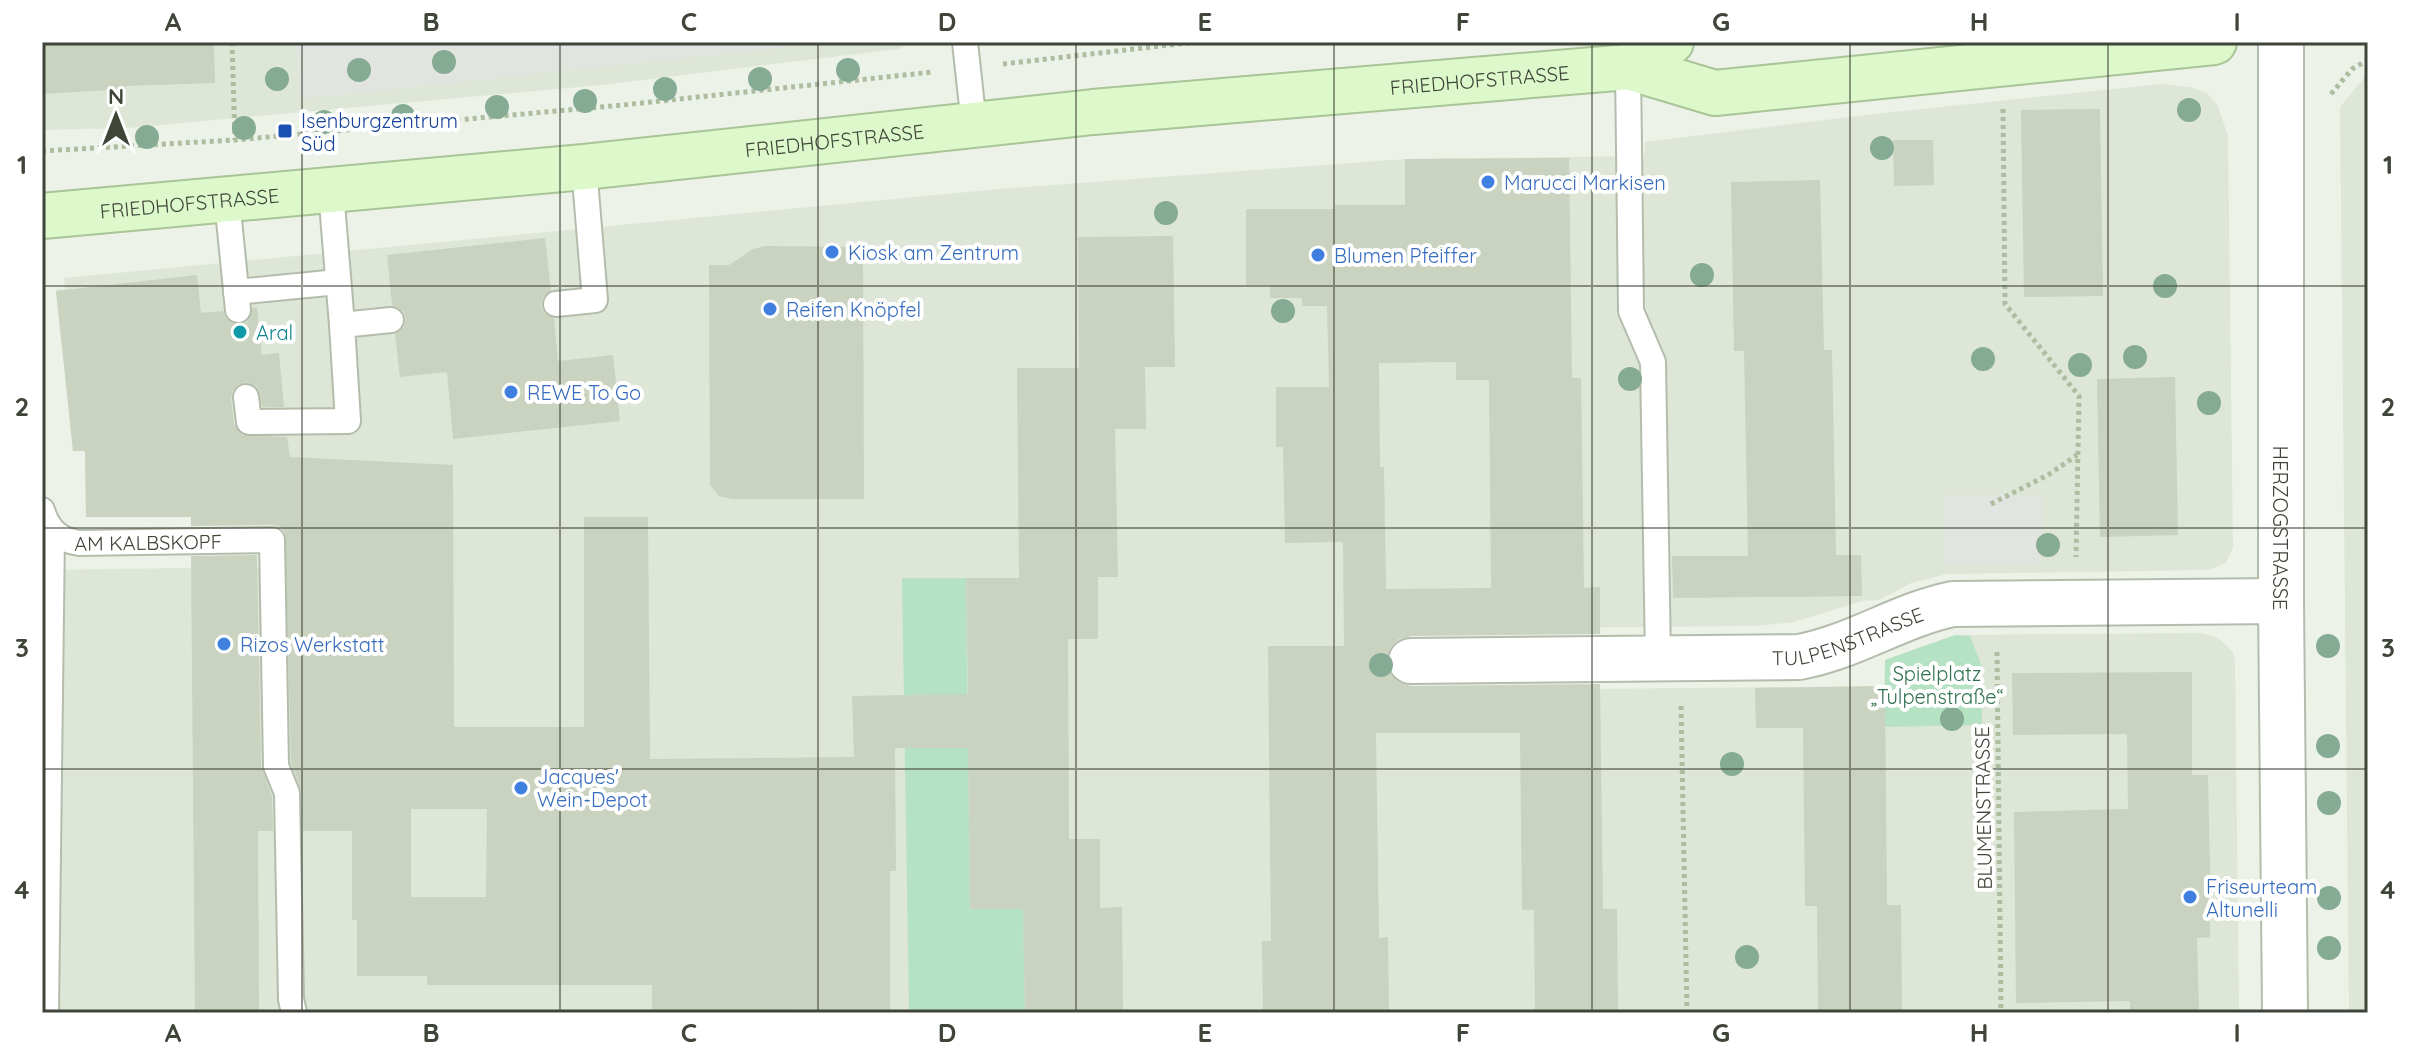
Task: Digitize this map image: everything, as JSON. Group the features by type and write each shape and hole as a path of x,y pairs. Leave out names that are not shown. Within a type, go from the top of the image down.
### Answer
{"main road":[{"name":"FRIEDHOFSTRASSE","path":"1628,67 1671,42"},
{"name":"FRIEDHOFSTRASSE","path":"42,216 584,167 1093,112 1628,67 1715,93 2214,42"}],"street":[{"name":"HERZOGSTRASSE","path":"2281,42 2285,1013"},
{"name":"TULPENSTRASSE","path":"1411,661 1770,658 1813,654 1847,645 1932,609 1953,604 2281,601"}],"lane":[{"path":"965,42 974,125"},
{"path":"1628,67 1631,311 1653,362 1669,658"},
{"path":"556,304 595,300 584,167"},
{"path":"246,397 249,422 348,421 331,191"},
{"path":"227,200 237,301 338,282"},
{"path":"342,325 391,320"},
{"path":"46,1013 47,521"},
{"name":"AM KALBSKOPF","path":"47,521 65,541 79,543 272,540 276,766 287,793 291,999 294,1013"}],"path":[{"path":"232,42 235,140"},
{"path":"1022,62 1132,45 1196,42"},
{"path":"2002,64 2005,304 2079,396 2076,562"},
{"path":"42,151 235,140 914,75"},
{"path":"1991,504 2048,475 2078,455"},
{"name":"BLUMENSTRASSE","path":"1997,603 2001,1013"},
{"path":"1669,658 1687,1013"}],"shaded area":[{"path":"42,42 910,42 899,49 601,85 128,128 42,130"},
{"path":"295,42 834,42 301,99"},
{"path":"2368,73 2368,1013 2349,1013 2340,107"},
{"path":"2161,84 2190,87 2206,93 2218,106 2228,136 2233,547 2226,563 2208,570 1947,574 1911,583 1879,600 1862,601 1794,622 1756,626 1408,629 1408,691 1884,686 1885,660 1955,635 2201,633 2217,637 2233,652 2235,661 2239,1013 42,1013 42,570 317,566 316,516 86,517 85,451 73,451 56,290 65,289 64,278 999,189 1405,159 1644,156 1645,142"},
{"path":"1944,495 2042,495 2042,563 1944,563"}],"green space":[{"path":"902,578 966,578 970,908 1023,909 1025,1013 909,1013"},
{"name":"Spielplatz „Tulpenstraße“","path":"1955,635 1970,636 1982,667 1982,725 1885,727 1885,660"}],"building":[{"path":"42,42 214,42 215,83 126,86 126,89 42,94"},
{"path":"2100,109 2103,296 2024,297 2021,110"},
{"path":"1893,140 1933,140 1934,185 1894,186"},
{"path":"1569,158 1572,378 1581,378 1584,588 1600,587 1600,634 1411,636 1399,639 1390,648 1386,662 1390,674 1398,682 1411,686 1600,684 1603,909 1617,909 1618,1013 1535,1013 1534,910 1522,910 1520,733 1376,733 1379,938 1388,937 1389,1013 1263,1013 1262,941 1271,941 1268,646 1344,646 1343,542 1285,543 1283,447 1276,447 1276,387 1329,387 1327,306 1302,306 1302,298 1270,298 1270,285 1246,285 1246,209 1405,205 1405,159","holes":["1456,362 1456,380 1489,380 1491,588 1386,589 1379,363"]},
{"path":"1820,180 1824,350 1832,350 1836,555 1861,555 1862,596 1673,598 1672,556 1748,556 1744,351 1734,351 1731,182"},
{"path":"1173,236 1175,367 1145,367 1146,429 1115,429 1118,577 1098,577 1098,639 1068,639 1069,839 1100,839 1100,908 1122,907 1123,1013 1025,1013 1023,909 970,909 968,748 895,748 896,871 890,871 890,1009 652,1011 652,985 427,985 427,976 357,976 357,920 352,920 352,831 303,831 302,792 291,763 285,533 280,527 272,525 191,526 191,517 86,517 85,451 73,451 56,291 197,275 201,313 223,311 226,319 239,325 247,322 253,308 257,307 262,355 279,353 284,407 262,407 257,387 245,382 238,385 231,399 234,424 242,435 287,437 290,457 453,465 454,727 584,727 584,517 648,517 650,759 854,757 852,696 968,694 966,578 1019,578 1017,368 1079,368 1078,237","holes":["411,809 487,809 486,897 411,897"]},
{"path":"545,238 551,290 543,297 541,306 544,313 554,318 558,361 613,355 620,421 453,439 447,372 400,377 395,334 404,327 406,318 403,311 392,305 387,255"},
{"path":"765,246 863,247 864,499 732,499 719,496 710,485 709,265 729,265 753,249"},
{"path":"2175,377 2178,535 2100,537 2097,379"},
{"path":"257,555 261,766 272,796 273,831 258,831 259,1013 195,1013 191,556"},
{"path":"2192,672 2192,775 2208,775 2210,870 2210,937 2197,938 2199,1013 2130,1013 2130,1001 2016,1003 2014,812 2128,809 2127,734 2013,735 2012,673"},
{"path":"1885,686 1887,905 1901,905 1902,1013 1818,1013 1817,906 1805,906 1803,728 1756,728 1755,688"}],"place":[{"name":"Isenburgzentrum Süd","path":"285,131"},
{"name":"Marucci Markisen","path":"1488,182"},
{"name":"Kiosk am Zentrum","path":"832,252"},
{"name":"Blumen Pfeiffer","path":"1318,255"},
{"name":"Reifen Knöpfel","path":"770,309"},
{"name":"Aral","path":"240,332"},
{"name":"REWE To Go","path":"511,392"},
{"name":"Rizos Werkstatt","path":"224,644"},
{"name":"Jacques' Wein-Depot","path":"521,788"},
{"name":"Friseurteam Altunelli","path":"2190,897"}]}
